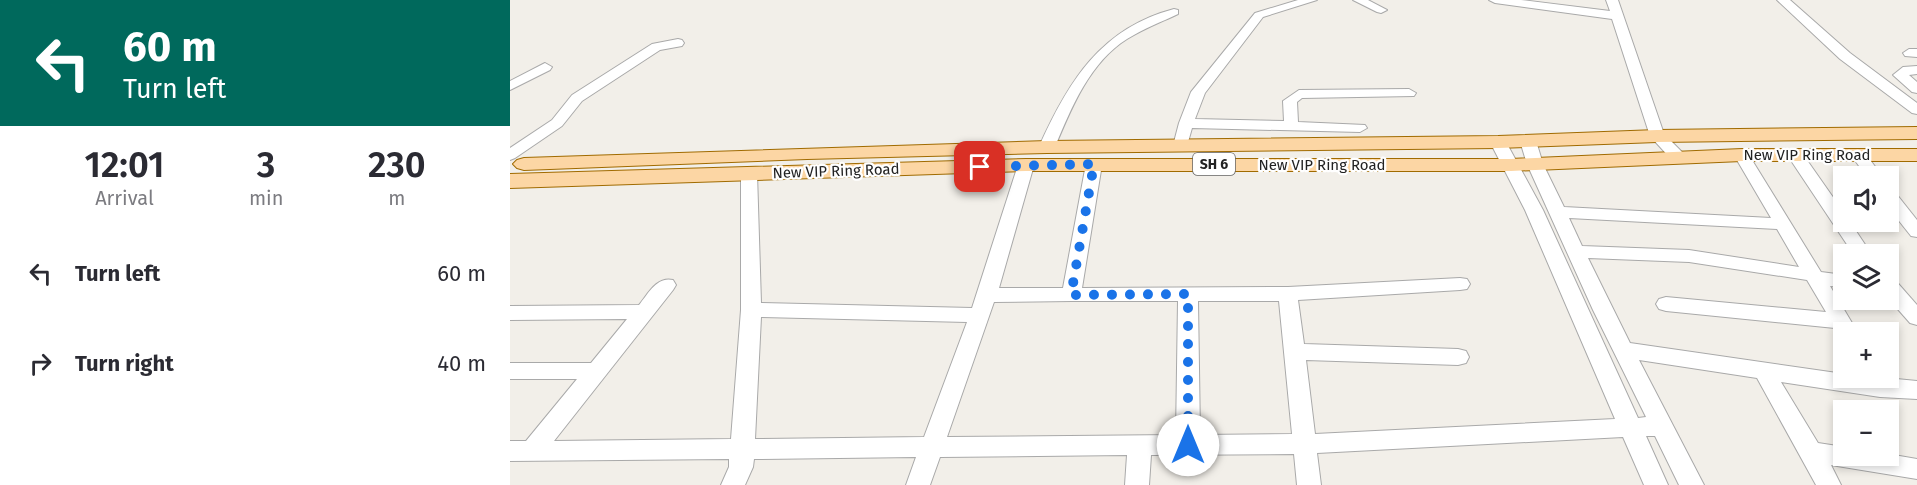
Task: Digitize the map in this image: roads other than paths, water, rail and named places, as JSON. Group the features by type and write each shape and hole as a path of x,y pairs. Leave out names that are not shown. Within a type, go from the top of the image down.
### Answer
{"main road":[{"name":"New VIP Ring Road","path":"510,164 1047,147 1498,142 1657,136 1917,133"},
{"name":"New VIP Ring Road","path":"510,181 1026,165 1511,165 1742,155 1917,155"}],"street":[{"path":"1270,0 1283,7"},
{"path":"1181,146 1186,123 1203,83 1259,15 1311,0"},
{"path":"1359,0 1381,9"},
{"path":"1495,0 1618,16"},
{"path":"1612,0 1657,136 1678,157"},
{"path":"1784,0 1845,56 1917,110"},
{"path":"1047,147 1056,126 1088,70 1121,37 1174,12"},
{"path":"510,155 557,123 577,98 656,47 678,43"},
{"path":"510,86 545,67"},
{"path":"1917,70 1908,70 1900,75 1917,90"},
{"path":"1888,88 1917,90"},
{"path":"1291,126 1290,101 1299,94 1409,93"},
{"path":"1186,123 1360,128"},
{"path":"1528,141 1535,164 1576,252 1692,485"},
{"path":"1498,142 1534,210 1656,485"},
{"path":"1742,155 1841,322"},
{"path":"1859,155 1867,166"},
{"path":"1796,156 1856,244"},
{"path":"1071,295 1094,164"},
{"path":"918,485 987,295 1026,165"},
{"path":"733,485 741,466 751,310 749,173"},
{"path":"1899,209 1917,232"},
{"path":"1557,212 1783,224"},
{"path":"1576,252 1689,256 1833,280"},
{"path":"987,295 1288,294 1460,284"},
{"path":"521,451 596,371 666,285"},
{"path":"1188,294 1188,445"},
{"path":"1288,294 1309,485"},
{"path":"1899,297 1917,318"},
{"path":"1666,304 1833,326"},
{"path":"751,310 979,315"},
{"path":"510,313 644,312"},
{"path":"1624,350 1764,371 1833,378"},
{"path":"1295,352 1458,357"},
{"path":"510,371 596,371"},
{"path":"1764,371 1829,485"},
{"path":"1899,387 1917,390"},
{"path":"521,451 1305,444 1662,426"},
{"path":"1137,485 1140,446"},
{"path":"1810,452 1917,469"}]}
